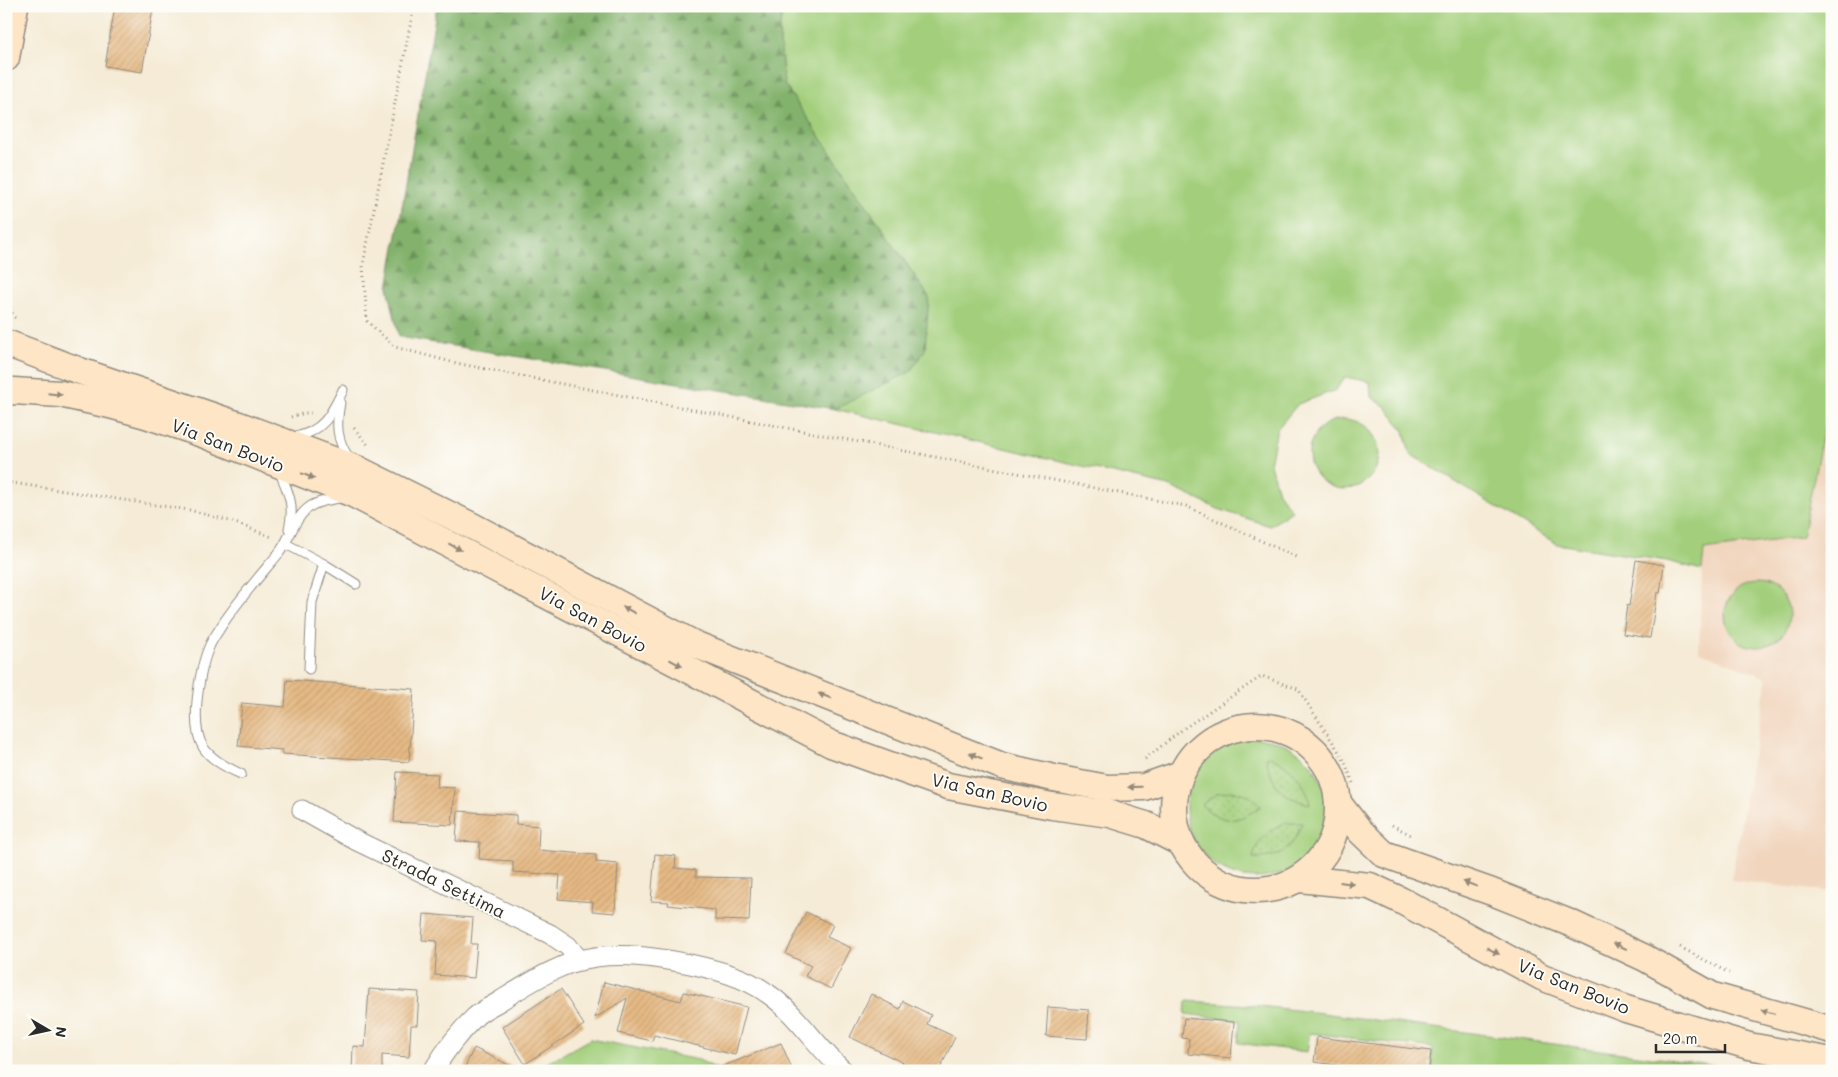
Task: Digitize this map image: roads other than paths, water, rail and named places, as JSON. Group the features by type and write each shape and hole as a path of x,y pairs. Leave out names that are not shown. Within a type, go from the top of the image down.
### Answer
{"main road":[{"path":"6,58 15,6"},
{"name":"Via San Bovio","path":"6,343 357,469 474,527 694,644 1002,766 1107,788 1144,787 1181,774"},
{"name":"Via San Bovio","path":"6,392 60,394 110,405 205,435 280,440 353,494 831,744 948,786 1052,806 1110,814 1146,825 1181,843"},
{"name":"Via San Bovio","path":"1346,794 1333,838 1326,852 1317,863 1298,879 1269,890 1246,890 1231,887 1206,874 1194,863 1181,843 1175,821 1174,802 1176,788 1181,774 1195,753 1213,739 1233,729 1249,726 1266,726 1282,730 1310,746 1320,756 1333,780 1346,794 1360,831 1384,854 1492,892 1570,923 1644,958 1713,996 1832,1030"},
{"name":"Via San Bovio","path":"1298,879 1370,886 1400,900 1542,977 1626,1009 1749,1046 1832,1061"}],"street":[{"name":"Strada Settima","path":"302,810 357,841 550,934 568,946 580,961"},
{"path":"434,1071 449,1044 476,1016 517,990 562,966 594,957 623,956 661,958 700,966 738,977 767,992 791,1013 832,1064 844,1071"}],"lane":[{"path":"286,544 292,505 280,440 307,434 318,428 335,413 340,441 357,469"},
{"path":"241,774 218,764 202,748 195,720 200,680 210,645 237,602 286,544 296,523 311,506 353,494"},
{"path":"286,544 356,584"},
{"path":"309,669 312,602 324,564"}]}
